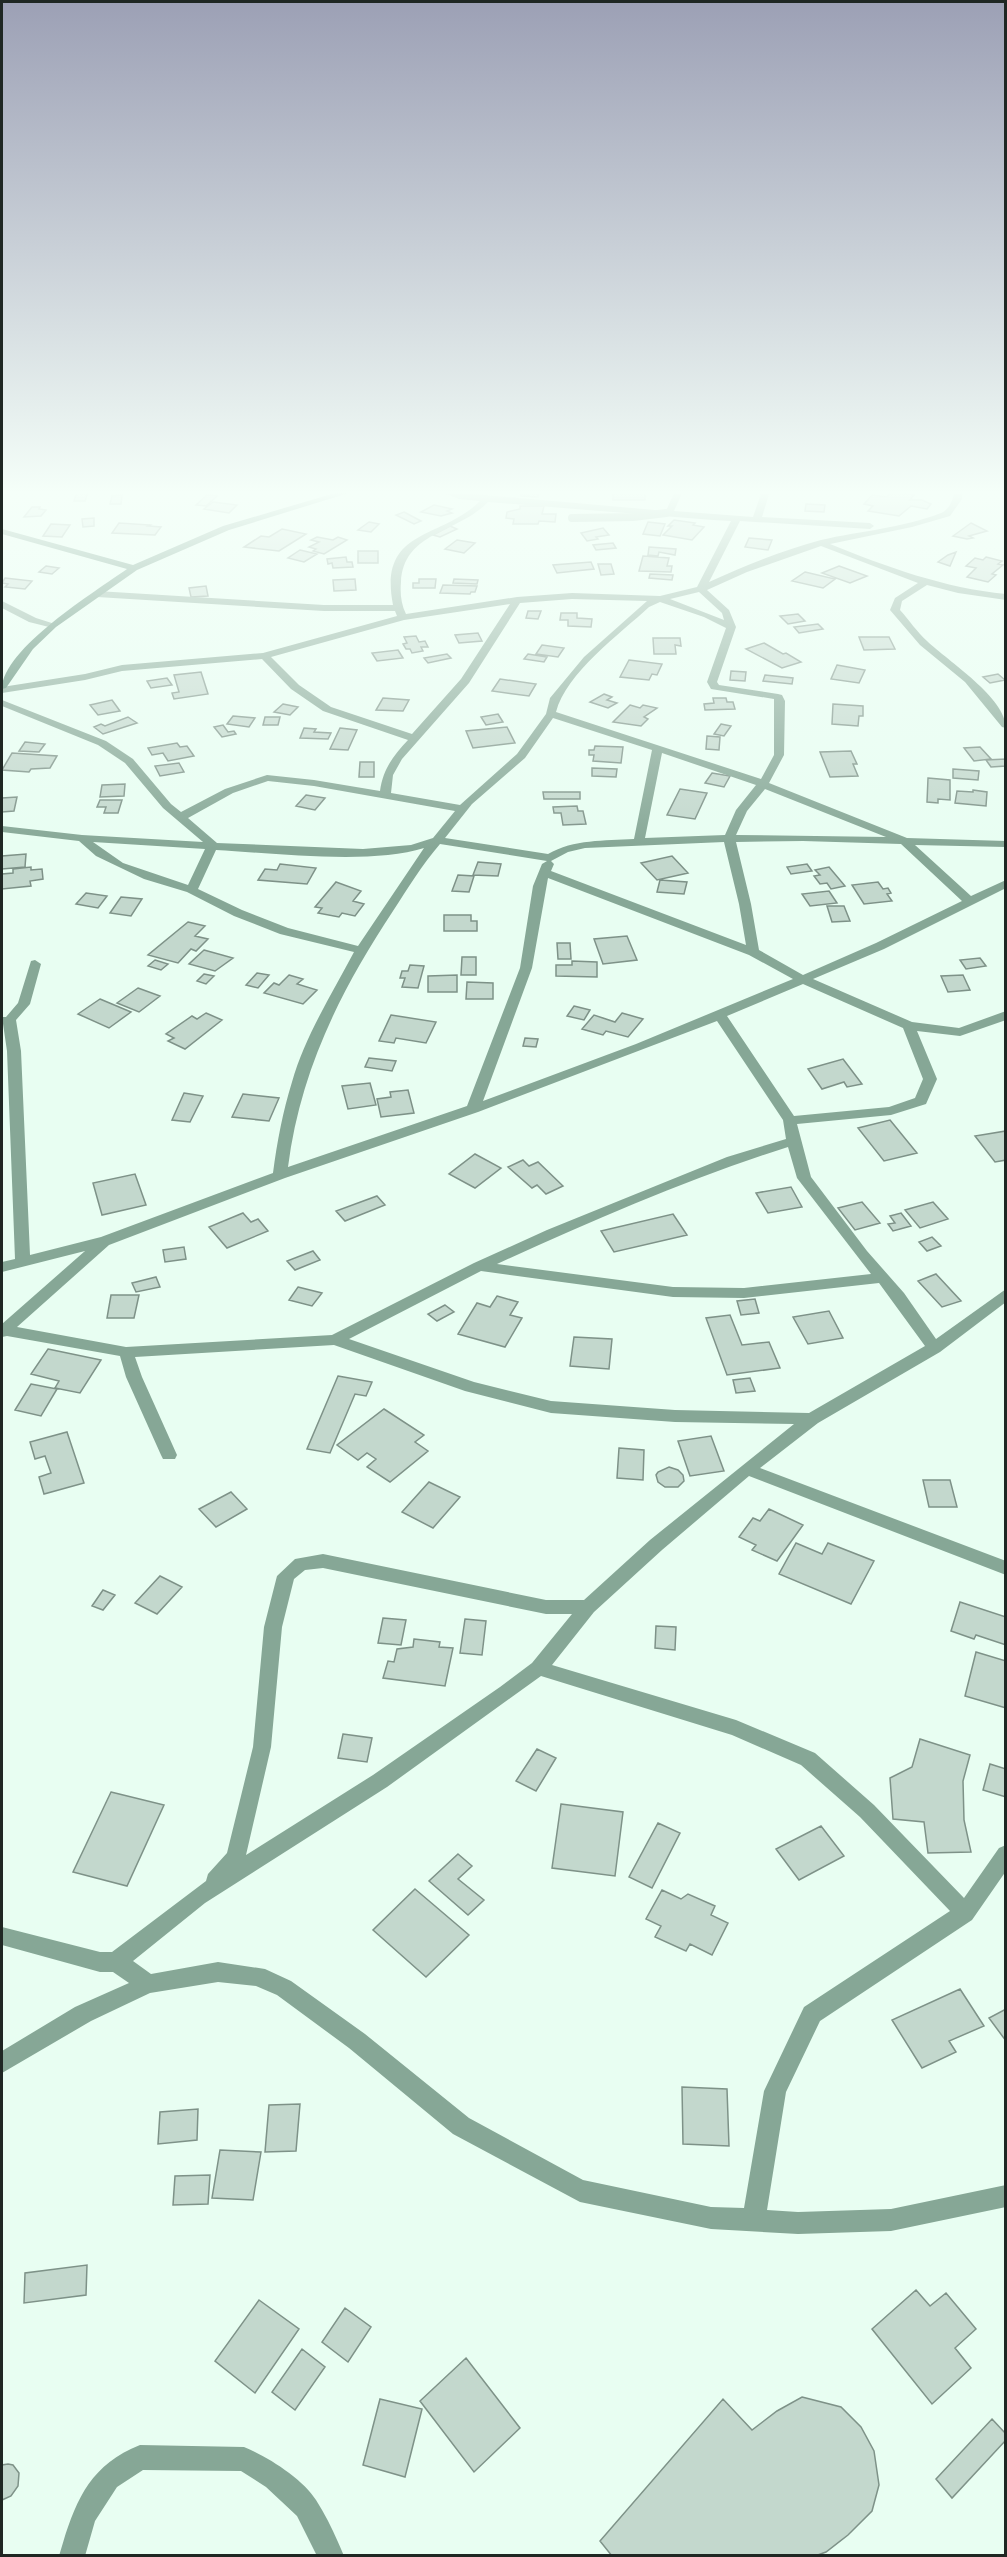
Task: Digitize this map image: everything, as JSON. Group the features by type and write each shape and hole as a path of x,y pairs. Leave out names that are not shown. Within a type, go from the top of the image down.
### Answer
{"main road":[{"path":"2,688 30,647 53,625 74,610"}],"street":[{"path":"12,610 23,617 53,625"},
{"path":"359,610 400,613 424,610"},
{"path":"385,796 388,775 397,758 465,681 510,610"},
{"path":"280,1175 285,1137 299,1080 318,1032 361,950 391,902 462,809 521,756 550,714 555,698 587,659 640,610"},
{"path":"693,610 731,627"},
{"path":"724,610 731,627 712,682 715,687 771,696 780,701 779,755 763,783 742,810 729,838 745,904 753,952"},
{"path":"895,610 923,643 969,680 1005,725"},
{"path":"2,688 85,677 122,668 264,656 400,613"},
{"path":"264,656 294,687 327,709 413,738"},
{"path":"2,703 102,743 129,761 167,806 213,845"},
{"path":"550,714 763,783 903,840 969,901"},
{"path":"639,842 657,750"},
{"path":"181,817 229,791 267,778 314,783 462,809"},
{"path":"2,829 82,838 292,851 363,852 412,848 437,840 550,858 564,850 585,845 729,838 1005,844"},
{"path":"82,838 100,854 148,877 191,890 238,913 284,931 361,950"},
{"path":"191,890 213,845"},
{"path":"473,1109 526,968 535,908 550,858"},
{"path":"545,873 753,952 802,979 909,1026 960,1032 1005,1015"},
{"path":"2,1267 105,1241 280,1175 473,1109 720,1015 880,946 1005,883"},
{"path":"23,1262 14,1051 6,1021 24,1004 35,964"},
{"path":"720,1015 790,1120 793,1141 804,1178 899,1297 934,1348"},
{"path":"790,1120 891,1111 921,1101 930,1080 909,1026"},
{"path":"335,1340 479,1266 552,1233 732,1160 793,1141"},
{"path":"3,1331 105,1241"},
{"path":"479,1266 673,1292 744,1293 883,1278"},
{"path":"116,1962 198,1898 380,1781 538,1668 588,1607 656,1545 747,1469 812,1419 934,1348 1005,1295"},
{"path":"3,1331 126,1352 335,1340 471,1387 552,1407 675,1416 812,1419"},
{"path":"126,1352 134,1377 170,1455"},
{"path":"747,1469 1005,1568"},
{"path":"198,1898 236,1857 262,1747 273,1627 286,1576 301,1564 322,1561 546,1606 588,1607"},
{"path":"538,1668 736,1728 808,1758 867,1811 965,1913"},
{"path":"754,2220 775,2091 812,2014 965,1913 1005,1854"},
{"path":"2,1936 100,1962 116,1962 148,1984"},
{"path":"2,2063 83,2014 148,1984 218,1972 258,1976 284,1988 357,2041 461,2126 580,2191 711,2218 798,2223 891,2220 1005,2196"},
{"path":"72,2556 84,2515 108,2478 140,2457 244,2459 275,2478 306,2507 331,2556"}],"building":[{"path":"528,611 541,611 538,619 526,618"},
{"path":"561,613 577,613 577,618 592,619 591,627 568,626 568,620 560,620"},
{"path":"798,614 805,621 788,624 780,616"},
{"path":"818,624 823,629 799,633 794,627"},
{"path":"478,633 482,641 459,643 455,635"},
{"path":"416,636 419,642 425,641 428,647 421,647 423,651 412,653 403,644 407,643 404,637"},
{"path":"859,637 889,637 895,649 864,650"},
{"path":"653,638 680,638 681,646 675,645 676,654 654,654"},
{"path":"764,643 801,662 782,668 746,649"},
{"path":"542,645 564,648 558,657 536,654"},
{"path":"398,650 403,658 377,661 372,653"},
{"path":"447,654 451,658 428,663 424,658"},
{"path":"528,654 547,657 544,662 524,659"},
{"path":"629,660 662,664 657,675 652,674 649,680 620,677"},
{"path":"837,665 865,670 859,683 831,679"},
{"path":"731,671 746,672 745,681 730,680"},
{"path":"201,672 208,694 174,699 172,693 179,692 174,675"},
{"path":"998,674 1005,680 990,683 983,677"},
{"path":"765,675 793,678 792,684 763,681"},
{"path":"167,678 172,685 151,688 147,681"},
{"path":"500,679 536,684 529,696 492,691"},
{"path":"604,694 612,697 607,700 617,703 608,708 590,702"},
{"path":"383,698 409,700 403,711 376,710"},
{"path":"713,698 726,698 727,702 733,702 735,709 705,710 704,704 714,703"},
{"path":"112,700 120,711 98,715 90,705"},
{"path":"283,704 298,707 290,715 274,712"},
{"path":"833,704 863,706 863,716 859,716 858,726 832,724"},
{"path":"630,705 640,708 643,705 657,708 644,717 648,719 641,726 613,722"},
{"path":"498,714 503,722 486,725 481,717"},
{"path":"233,716 255,718 249,727 227,724"},
{"path":"128,717 137,723 103,734 94,727 101,724 105,726"},
{"path":"265,717 280,717 278,725 263,725"},
{"path":"721,724 731,726 724,736 714,734"},
{"path":"223,725 228,732 234,731 236,734 222,737 214,727"},
{"path":"507,727 515,743 473,748 466,731"},
{"path":"304,728 316,729 314,732 331,733 328,739 300,738"},
{"path":"340,728 357,730 348,750 330,749"},
{"path":"707,736 720,737 719,750 706,749"},
{"path":"25,742 45,744 39,752 19,751"},
{"path":"177,743 180,747 187,746 194,756 168,761 163,753 152,755 148,748"},
{"path":"595,746 623,747 621,763 593,761 594,755 589,755 589,750 594,750"},
{"path":"980,747 991,759 974,761 964,748"},
{"path":"851,751 857,764 853,764 858,776 830,777 820,752"},
{"path":"12,753 57,756 50,768 31,769 29,772 2,770"},
{"path":"1006,759 1006,766 991,767 986,760"},
{"path":"360,762 374,762 374,777 359,777"},
{"path":"179,763 184,772 160,776 155,766"},
{"path":"592,768 617,769 616,777 592,776"},
{"path":"953,769 979,771 978,780 953,778"},
{"path":"712,773 730,776 724,787 705,783"},
{"path":"928,778 950,780 950,800 938,799 938,803 927,802"},
{"path":"125,784 124,796 100,797 102,785"},
{"path":"680,789 707,793 695,819 667,815"},
{"path":"973,790 987,792 986,806 955,803 957,791 973,792"},
{"path":"543,792 580,792 580,799 544,799"},
{"path":"306,795 325,798 315,810 296,806"},
{"path":"17,797 14,811 2,812 2,798"},
{"path":"100,800 122,800 118,813 104,813 106,807 97,807"},
{"path":"577,806 578,811 583,811 586,824 563,825 561,813 554,813 553,807"},
{"path":"26,854 25,867 2,869 2,856"},
{"path":"672,856 688,873 657,880 641,863"},
{"path":"478,862 501,864 498,876 473,875"},
{"path":"280,864 316,868 307,884 258,880 265,869 277,870"},
{"path":"807,864 812,871 791,874 787,867"},
{"path":"31,867 31,870 42,869 43,879 30,881 31,886 2,889 2,874 13,873 13,869"},
{"path":"829,867 845,886 831,889 827,883 820,884 814,876 820,875 815,870"},
{"path":"458,875 474,876 469,892 452,891"},
{"path":"660,880 687,882 684,894 657,892"},
{"path":"336,882 361,891 353,901 364,904 355,916 342,913 339,917 318,913 322,908 315,907"},
{"path":"878,882 883,889 888,888 891,893 887,894 892,901 864,904 852,885"},
{"path":"829,891 837,903 810,906 802,894"},
{"path":"86,893 107,896 98,908 76,904"},
{"path":"121,897 142,899 131,916 110,913"},
{"path":"827,906 844,906 850,921 832,922"},
{"path":"444,915 471,915 471,921 477,921 477,931 444,931"},
{"path":"188,922 205,926 195,936 208,939 196,951 191,949 178,963 148,955"},
{"path":"627,936 637,960 603,964 594,939"},
{"path":"557,943 570,943 571,959 558,959"},
{"path":"204,950 233,958 215,971 189,964"},
{"path":"462,957 476,957 476,975 461,975"},
{"path":"980,958 986,966 966,969 960,960"},
{"path":"155,960 168,964 161,970 148,966"},
{"path":"572,961 597,962 597,977 556,976 556,965 572,965"},
{"path":"410,965 424,966 418,988 402,987 405,978 400,978 402,971 408,971"},
{"path":"257,973 269,975 258,988 246,985"},
{"path":"204,974 214,976 206,984 197,981"},
{"path":"289,975 303,979 297,984 317,990 303,1004 264,993 274,983 279,985"},
{"path":"457,975 457,992 428,992 428,976"},
{"path":"963,975 970,990 948,992 941,976"},
{"path":"467,982 493,983 493,999 466,999"},
{"path":"138,988 160,996 139,1012 117,1003"},
{"path":"100,999 131,1012 109,1028 78,1014"},
{"path":"574,1006 590,1010 584,1020 567,1016"},
{"path":"206,1013 222,1020 185,1049 168,1041 174,1038 166,1034 192,1016 197,1019"},
{"path":"622,1013 643,1019 628,1037 606,1031 603,1035 582,1029 594,1015 615,1022"},
{"path":"391,1015 436,1022 426,1043 396,1038 394,1043 379,1041"},
{"path":"525,1038 538,1039 536,1047 523,1046"},
{"path":"369,1058 396,1061 392,1071 365,1067"},
{"path":"843,1059 862,1084 847,1087 844,1082 822,1089 808,1069"},
{"path":"370,1083 376,1105 348,1109 342,1086"},
{"path":"408,1090 414,1113 381,1117 377,1099 391,1097 390,1092"},
{"path":"184,1093 203,1096 190,1122 172,1120"},
{"path":"243,1094 279,1098 269,1121 232,1117"},
{"path":"890,1120 917,1153 884,1161 858,1128"},
{"path":"1006,1131 1006,1160 995,1162 975,1136"},
{"path":"475,1154 501,1168 475,1188 449,1174"},
{"path":"523,1160 529,1166 538,1162 563,1186 546,1194 537,1185 532,1188 508,1167"},
{"path":"135,1174 146,1205 102,1215 93,1183"},
{"path":"791,1187 802,1207 768,1213 756,1193"},
{"path":"377,1196 385,1205 345,1221 336,1211"},
{"path":"862,1202 880,1223 855,1230 838,1208"},
{"path":"933,1202 948,1219 920,1228 905,1210"},
{"path":"243,1213 251,1222 258,1219 268,1231 227,1248 209,1227"},
{"path":"901,1213 911,1226 893,1231 888,1224 895,1223 890,1216"},
{"path":"673,1214 687,1235 614,1252 601,1231"},
{"path":"932,1237 941,1246 927,1251 919,1242"},
{"path":"184,1247 186,1259 165,1262 163,1250"},
{"path":"313,1251 320,1260 295,1270 287,1261"},
{"path":"936,1274 961,1301 942,1307 918,1281"},
{"path":"156,1277 160,1287 136,1292 132,1283"},
{"path":"298,1287 322,1293 312,1306 289,1300"},
{"path":"111,1295 139,1295 134,1318 107,1318"},
{"path":"497,1296 518,1302 510,1315 522,1318 505,1347 458,1334 477,1303 490,1307"},
{"path":"755,1299 759,1313 741,1315 737,1301"},
{"path":"445,1305 454,1312 437,1321 428,1314"},
{"path":"829,1311 843,1338 808,1344 793,1317"},
{"path":"730,1315 742,1345 769,1342 780,1368 727,1375 706,1318"},
{"path":"574,1337 612,1339 609,1369 570,1366"},
{"path":"48,1349 101,1360 80,1393 55,1388 59,1381 31,1374"},
{"path":"338,1376 372,1382 366,1396 355,1394 330,1453 307,1449"},
{"path":"750,1378 755,1391 736,1393 733,1380"},
{"path":"31,1384 57,1389 41,1416 15,1410"},
{"path":"384,1409 424,1435 415,1442 428,1451 390,1482 367,1467 376,1459 367,1453 358,1460 337,1445"},
{"path":"67,1432 84,1483 44,1494 39,1477 51,1473 45,1456 35,1459 30,1442"},
{"path":"711,1436 724,1471 690,1476 678,1441"},
{"path":"619,1448 644,1450 643,1480 617,1478"},
{"path":"669,1467 678,1470 683,1475 684,1481 678,1487 665,1487 658,1482 656,1475 658,1472"},
{"path":"923,1480 950,1480 957,1507 929,1507"},
{"path":"429,1482 460,1497 433,1528 402,1512"},
{"path":"231,1492 247,1509 216,1527 199,1509"},
{"path":"769,1509 803,1525 777,1561 752,1550 756,1545 739,1537 753,1518 760,1521"},
{"path":"796,1543 822,1554 828,1543 874,1561 851,1604 779,1574"},
{"path":"160,1576 182,1587 157,1614 135,1603"},
{"path":"103,1590 115,1595 103,1610 92,1606"},
{"path":"960,1602 1006,1617 1006,1645 976,1635 974,1639 951,1631"},
{"path":"383,1618 406,1620 401,1645 378,1643"},
{"path":"465,1619 486,1621 482,1655 460,1653"},
{"path":"656,1626 676,1627 675,1650 655,1648"},
{"path":"414,1639 440,1642 439,1647 453,1648 445,1686 383,1678 388,1661 394,1662 397,1649 413,1647"},
{"path":"976,1652 1006,1661 1006,1708 965,1696"},
{"path":"343,1734 372,1738 367,1762 338,1758"},
{"path":"920,1739 970,1755 963,1781 964,1820 971,1852 928,1853 924,1822 893,1819 890,1778 912,1767"},
{"path":"537,1749 556,1758 536,1791 516,1781"},
{"path":"990,1764 1006,1769 1006,1797 983,1790"},
{"path":"111,1792 164,1805 127,1886 73,1872"},
{"path":"561,1804 623,1812 615,1876 552,1868"},
{"path":"658,1823 680,1833 652,1888 629,1877"},
{"path":"821,1826 844,1856 799,1880 776,1849"},
{"path":"458,1854 472,1866 458,1879 484,1900 468,1915 429,1881"},
{"path":"415,1889 469,1935 426,1977 373,1930"},
{"path":"662,1890 681,1899 688,1894 715,1906 711,1915 728,1923 712,1955 690,1944 686,1951 655,1937 661,1926 646,1919"},
{"path":"960,1989 984,2026 949,2041 956,2052 922,2068 892,2020"},
{"path":"1006,2009 1006,2041 989,2018"},
{"path":"682,2087 727,2089 729,2146 683,2144"},
{"path":"300,2104 296,2151 265,2152 269,2105"},
{"path":"198,2109 197,2140 158,2144 160,2112"},
{"path":"220,2150 261,2152 253,2200 212,2198"},
{"path":"210,2175 208,2204 173,2205 175,2176"},
{"path":"87,2265 86,2295 24,2303 25,2273"},
{"path":"916,2290 930,2306 946,2293 976,2329 955,2348 971,2368 932,2404 872,2329"},
{"path":"259,2300 299,2329 255,2393 215,2361"},
{"path":"345,2308 371,2327 348,2362 322,2342"},
{"path":"302,2349 325,2367 295,2410 272,2392"},
{"path":"466,2358 520,2428 474,2472 420,2401"},
{"path":"802,2397 841,2407 861,2427 874,2451 879,2485 872,2511 848,2535 826,2552 815,2556 612,2556 600,2541 723,2399 752,2430 777,2411"},
{"path":"380,2399 422,2409 405,2477 363,2465"},
{"path":"992,2419 1006,2434 1006,2440 952,2498 936,2479"},
{"path":"2,2465 13,2465 19,2473 18,2486 11,2496 2,2500"}]}
